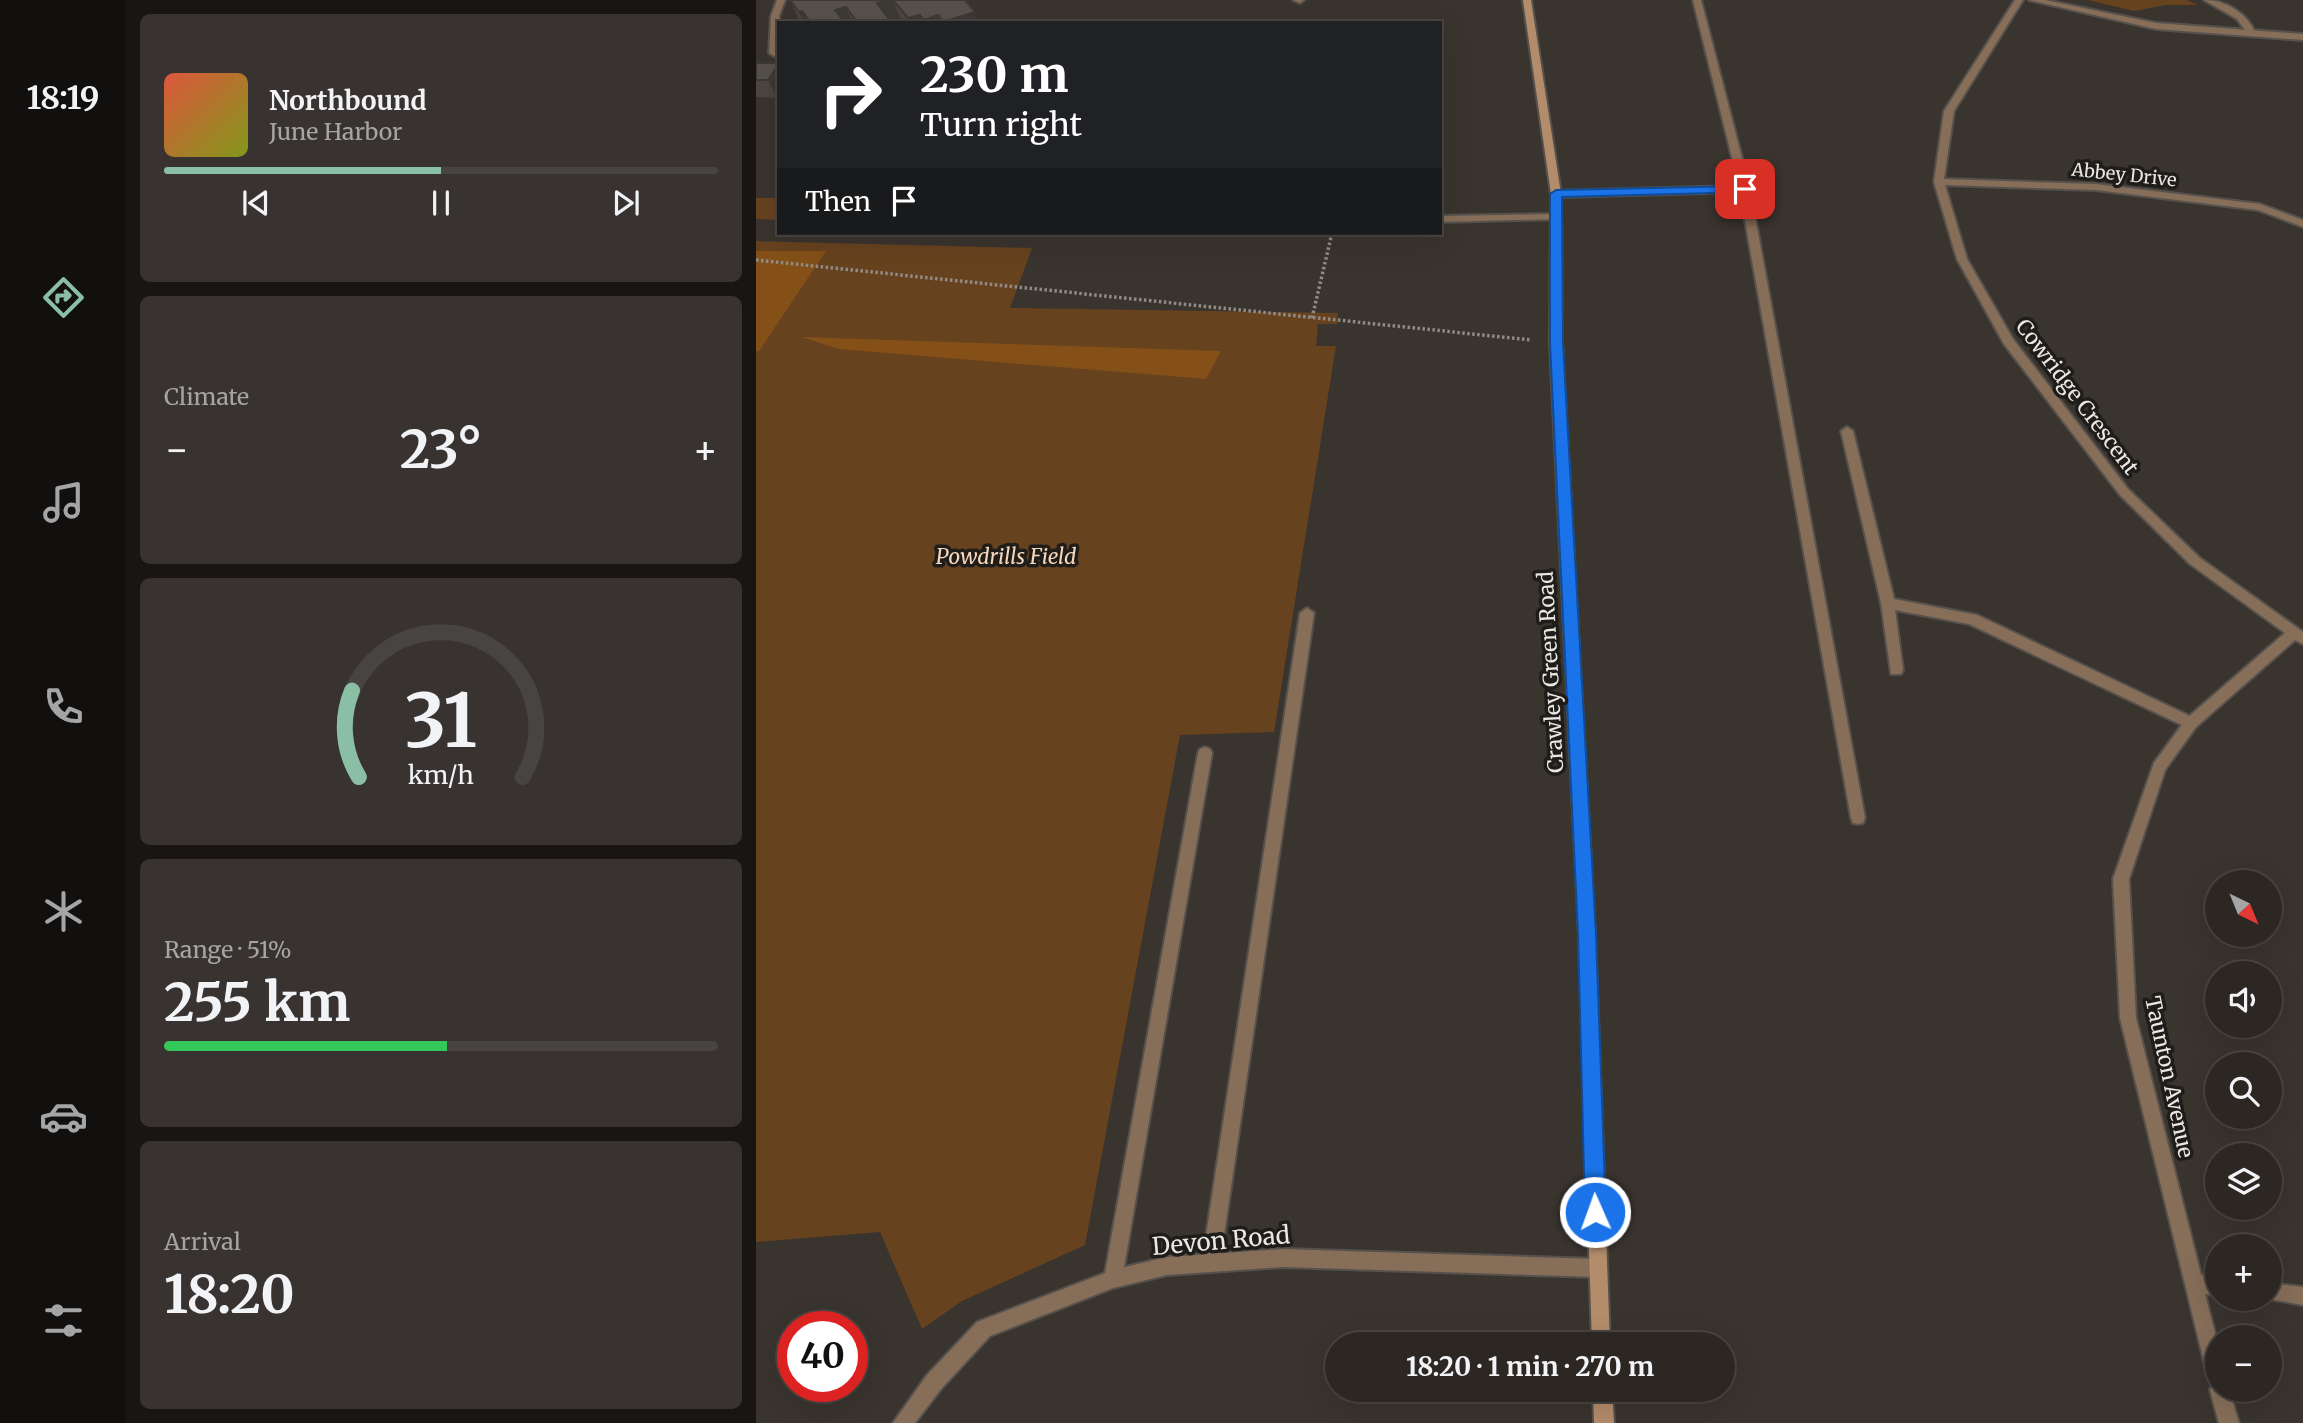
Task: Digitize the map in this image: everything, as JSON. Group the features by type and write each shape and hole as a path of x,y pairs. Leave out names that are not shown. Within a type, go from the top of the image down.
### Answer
{"street":[{"path":"774,53 775,16 780,0"},
{"name":"Crawley Green Road","path":"1527,0 1556,194 1556,343 1587,934 1600,1332"},
{"path":"1697,0 1745,189 1858,818"},
{"name":"Cowridge Crescent","path":"2019,0 1949,111 1939,182 1962,259 2008,341 2062,415 2124,492 2195,561 2298,636"},
{"path":"2033,0 2155,26 2303,37"},
{"path":"2208,0 2238,15 2248,23 2252,34"},
{"name":"Abbey Drive","path":"1939,182 2096,187 2260,207 2303,223"},
{"path":"1556,194 1745,189"},
{"path":"1442,219 1556,217"},
{"path":"1847,431 1888,603 1896,670"},
{"path":"1888,603 1972,619 2192,723"},
{"path":"1211,1263 1307,614"},
{"name":"Taunton Avenue","path":"2205,1330 2128,1018 2121,878 2158,767 2192,723 2298,636"},
{"path":"1113,1279 1205,753"},
{"name":"Devon Road","path":"903,1423 934,1382 984,1329 1113,1279 1167,1266 1283,1258 1597,1268"},
{"path":"2193,1283 2205,1284"},
{"path":"2282,1293 2303,1296"},
{"path":"1604,1402 1605,1423"},
{"path":"2223,1402 2229,1423"}],"path":[{"path":"1312,318 1332,235"},
{"path":"756,260 1556,343"}],"green space":[{"path":"2088,0 2187,0 2198,5 2166,5 2134,11"},
{"path":"756,198 777,198 777,220 756,219"},
{"name":"Powdrills Field","path":"756,241 1032,248 1010,308 1338,313 1337,324 1318,324 1316,346 1336,346 1274,732 1180,735 1085,1245 962,1301 922,1329 880,1232 756,1242"}],"shaded area":[{"path":"756,251 826,251 759,351 756,351"},
{"path":"802,337 1221,351 1206,379 838,349"}],"building":[{"path":"790,0 888,0 877,3 890,21 856,21 846,7 835,10 843,21 801,21 808,19 802,11 799,12"},
{"path":"893,0 965,0 975,12 946,21 942,21 938,15 924,20 920,15 908,18"},
{"path":"756,63 777,63 768,80 756,80"}],"route":[{"path":"1595,1212 1587,934 1556,343 1556,194 1745,189"}]}
